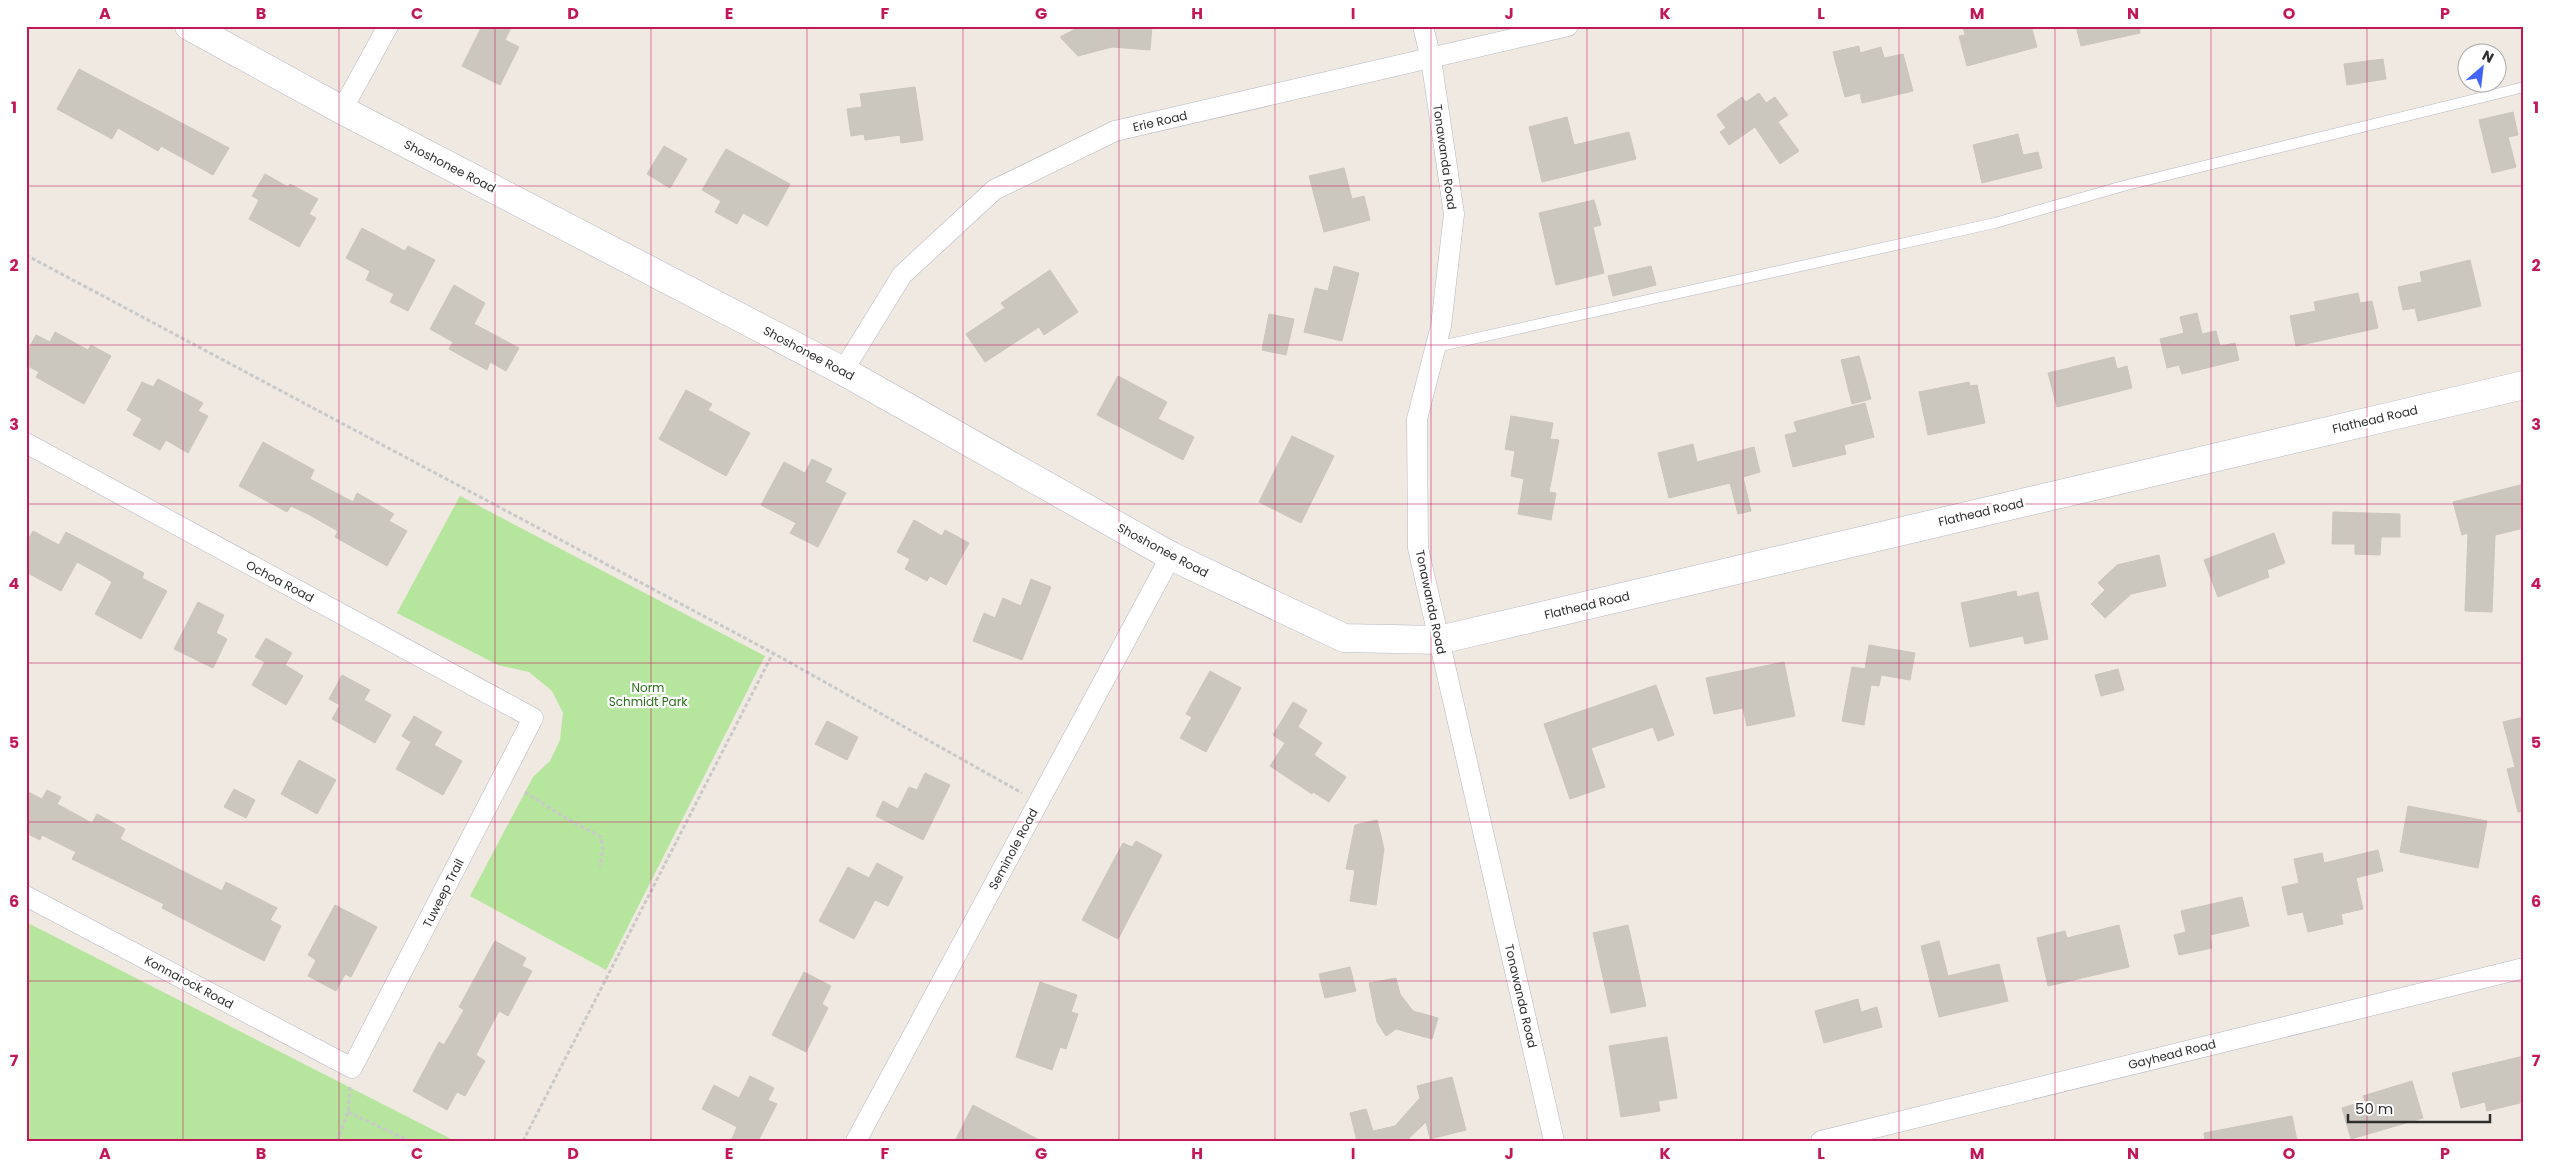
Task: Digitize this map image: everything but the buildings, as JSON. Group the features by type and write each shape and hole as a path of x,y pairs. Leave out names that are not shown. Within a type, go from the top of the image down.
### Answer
{"street":[{"name":"Shoshonee Road","path":"189,26 342,110 843,371 1171,556 1344,638 1438,640"},
{"path":"342,110 388,26"},
{"name":"Tonawanda Road","path":"1423,26 1431,59 1454,214 1441,326 1417,419 1418,548 1554,1141"},
{"name":"Erie Road","path":"843,371 902,274 994,190 1115,132 1568,26"},
{"name":"Flathead Road","path":"1438,640 2524,384"},
{"name":"Ochoa Road","path":"27,445 534,718"},
{"name":"Seminole Road","path":"856,1141 1171,556"},
{"name":"Tuweep Trail","path":"352,1068 534,718"},
{"name":"Konnarock Road","path":"26,896 352,1068"},
{"name":"Gayhead Road","path":"1821,1141 2524,968"}],"lane":[{"path":"1436,347 1995,223 2123,186 2524,87"}],"path":[{"path":"26,255 773,653 1038,802"},
{"path":"523,1141 773,653"},
{"path":"525,792 562,816 601,837 604,850 600,867"},
{"path":"337,1141 348,1112 352,1068"},
{"path":"348,1112 410,1141"}],"green space":[{"name":"Norm Schmidt Park","path":"460,496 765,656 606,970 470,896 533,777 550,761 560,740 563,713 552,691 529,672 498,665 397,613"},
{"path":"26,922 455,1141 26,1141"}]}
